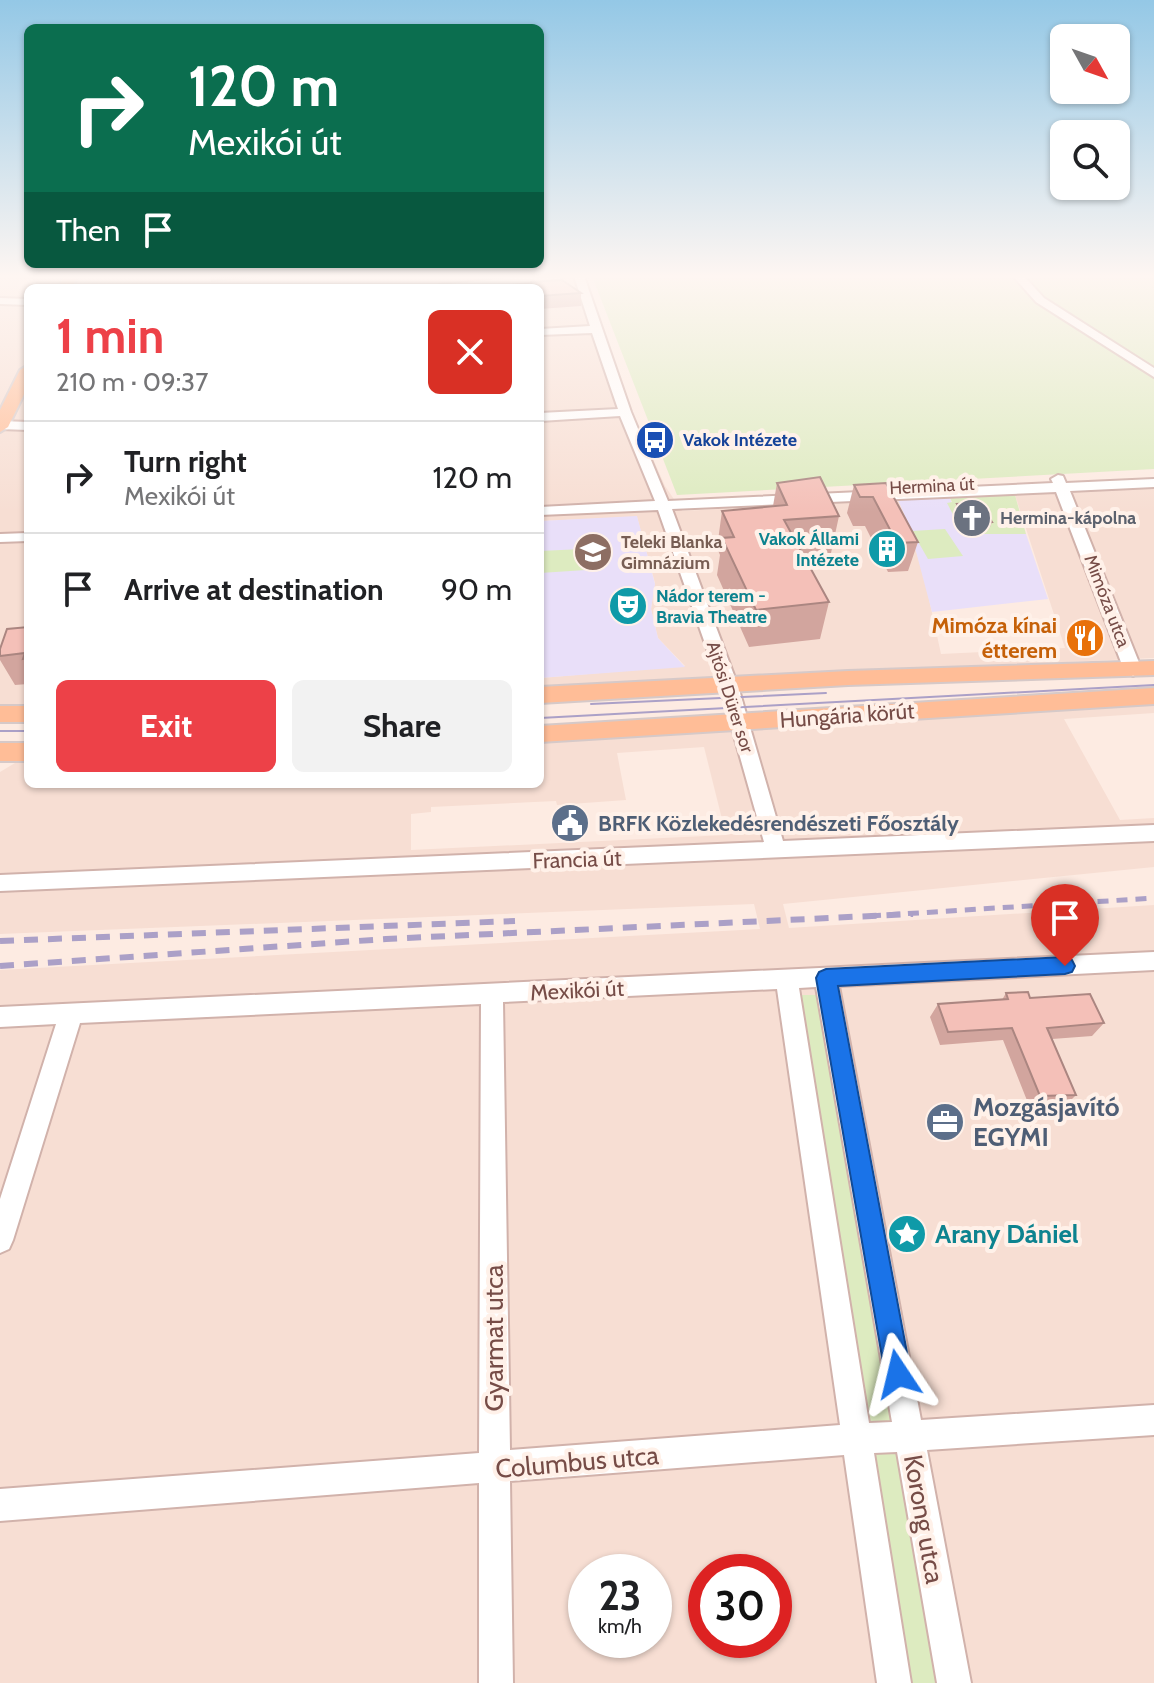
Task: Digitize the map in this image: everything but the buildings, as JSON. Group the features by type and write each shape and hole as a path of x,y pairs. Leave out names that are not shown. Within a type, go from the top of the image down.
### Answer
{"main road":[{"path":"0,426 24,378"},
{"name":"Hungária körút","path":"544,695 848,678 1143,669"},
{"name":"Hungária körút","path":"544,734 1154,696"},
{"path":"1,714 24,714"},
{"path":"1,754 24,752"}],"street":[{"name":"Ajtósi Dürer sor","path":"606,355 729,686 776,850"},
{"path":"1125,355 1154,373"},
{"path":"544,417 625,412"},
{"path":"0,426 24,426"},
{"name":"Hermina út","path":"544,511 663,504 691,506 1061,484 1154,475"},
{"name":"Hermina út","path":"1061,484 1154,483"},
{"name":"Mimóza utca","path":"1061,484 1143,669"},
{"path":"0,538 24,537"},
{"name":"Francia út","path":"0,883 1154,833"},
{"name":"Mexikói út","path":"0,1017 1154,961"},
{"name":"Korong utca","path":"826,978 954,1683"},
{"path":"787,980 894,1683"},
{"name":"Gyarmat utca","path":"492,993 496,1683"},
{"path":"0,1240 71,1015"},
{"name":"Columbus utca","path":"0,1505 857,1439 1154,1420"}],"shaded area":[{"path":"0,355 24,355 24,705 0,706"},
{"path":"544,355 607,355 665,486 682,511 898,500 906,516 926,585 941,654 1065,648 1015,495 1154,488 1154,658 544,686 544,678 685,666 658,638 651,609 655,583 637,517 544,521"},
{"path":"950,498 963,534 1026,534 1048,599 932,612 909,525 898,500"},
{"path":"637,516 655,584 651,609 658,638 685,667 544,678 544,521"},
{"path":"1154,702 1154,713 1064,719 1120,820 1154,818 1154,867 783,904 789,928 1154,905 1154,1683 0,1683 0,970 760,929 754,904 0,934 0,772 15,763 24,763 24,788 544,788 544,743","holes":["704,747 726,835 411,850 411,814 431,812 431,807 556,801 557,805 626,800 617,753"]}],"green space":[{"path":"622,355 1154,355 1154,469 677,495"},
{"path":"1015,495 1026,534 963,534 947,503 952,502 950,498"},
{"path":"945,529 963,556 928,559 912,531"},
{"path":"582,549 586,570 544,573 544,551"},
{"path":"795,995 823,995 943,1683 904,1683"}],"tram line":[{"path":"544,718 1154,685"},
{"path":"591,704 826,693"},
{"path":"0,731 24,731"}],"railway":[{"path":"870,916 1154,898"},
{"path":"0,966 386,939 913,914"},
{"path":"0,941 515,921"}],"place":[{"name":"Vakok Intézete","path":"655,440"},
{"name":"Hermina-kápolna","path":"972,518"},
{"name":"Vakok Állami Intézete","path":"887,549"},
{"name":"Teleki Blanka Gimnázium","path":"593,552"},
{"name":"Nádor terem - Bravia Theatre","path":"628,606"},
{"name":"Mimóza kínai étterem","path":"1085,638"},
{"name":"BRFK Közlekedésrendészeti Főosztály","path":"570,823"},
{"name":"Mozgásjavító EGYMI","path":"945,1122"},
{"name":"Arany Dániel","path":"907,1234"}],"route":[{"path":"898,1374 826,978 1065,966"}]}
